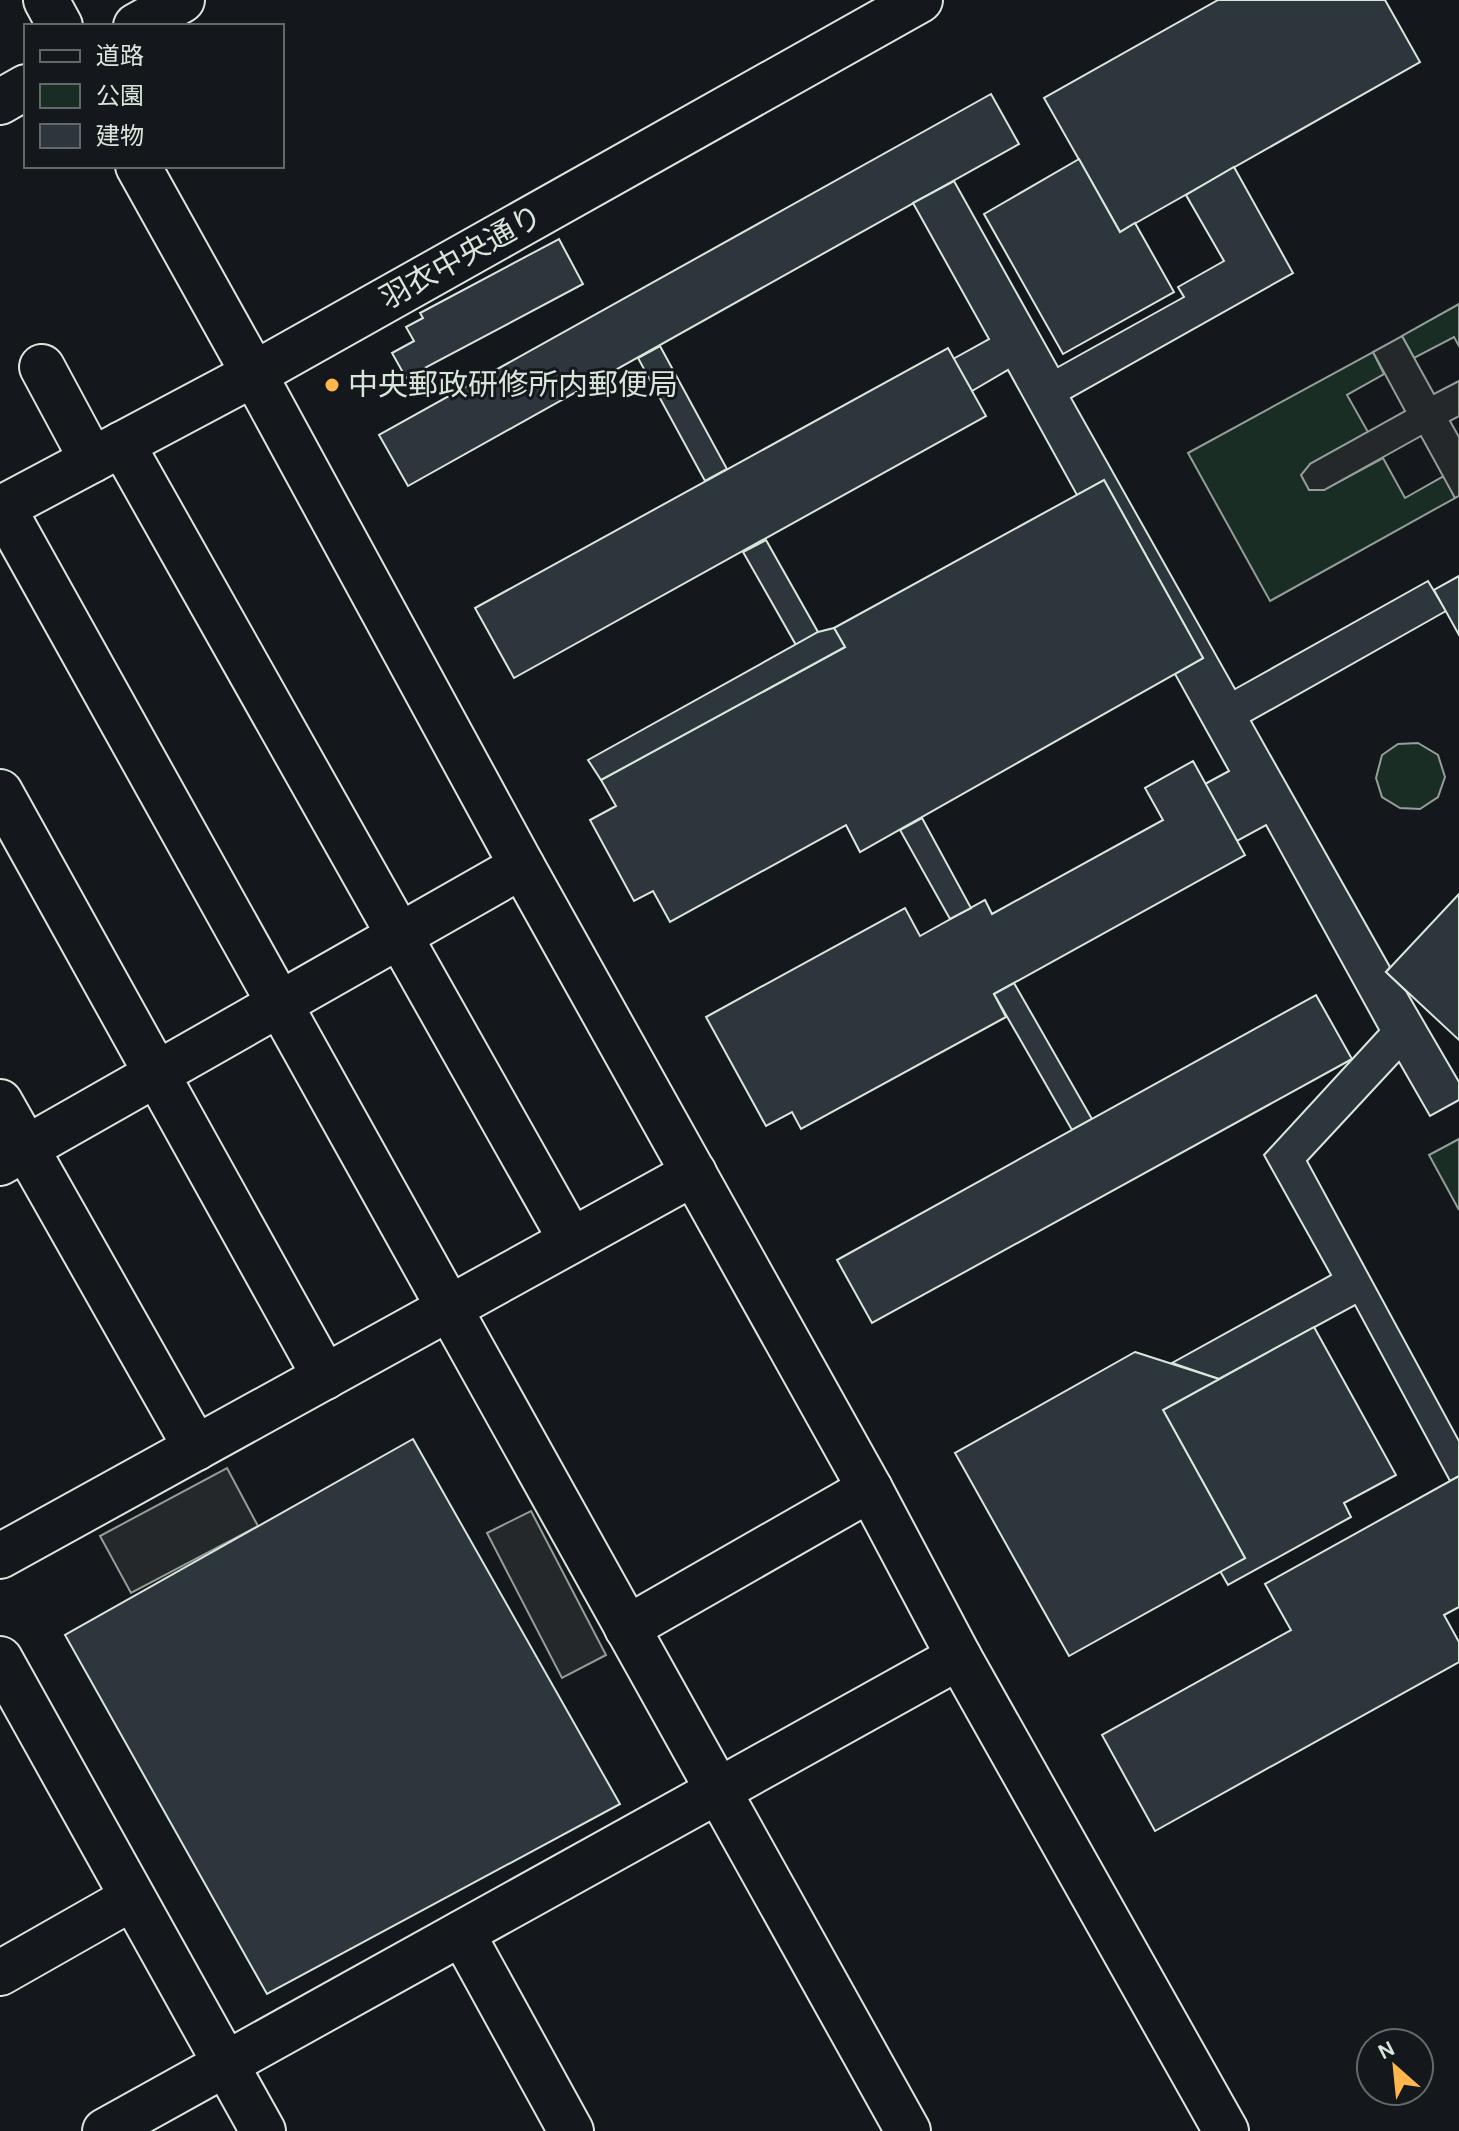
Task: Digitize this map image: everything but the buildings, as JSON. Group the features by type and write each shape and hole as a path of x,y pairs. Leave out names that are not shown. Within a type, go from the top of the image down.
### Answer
{"street":[{"path":"46,0 59,24"},
{"path":"140,24 182,0"},
{"name":"羽衣中央通り","path":"1,509 254,374 920,0"},
{"path":"0,102 24,88"},
{"path":"139,168 522,866 870,1489 959,1657 1226,2131"},
{"path":"42,367 107,452 400,936 571,1240"},
{"path":"1,509 908,2131"},
{"path":"0,792 325,1377"},
{"path":"13,1156 522,866"},
{"path":"0,1102 13,1156 196,1448"},
{"path":"0,1556 694,1173"},
{"path":"627,1628 870,1489"},
{"path":"105,2131 959,1657"},
{"path":"0,1659 263,2131"},
{"path":"0,1973 132,1898"},
{"path":"462,1933 571,2131"}],"green space":[{"path":"1459,304 1459,346 1454,337 1414,358 1402,336"},
{"path":"1373,352 1384,374 1347,395 1368,432 1310,464 1324,490 1383,458 1405,498 1444,476 1455,498 1270,601 1188,453"},
{"path":"1418,743 1438,755 1445,777 1438,797 1420,809 1400,808 1382,797 1376,778 1382,755 1398,744"},
{"path":"1459,1139 1459,1210 1429,1155"}],"shaded area":[{"path":"1402,336 1434,394 1459,381 1459,416 1450,421 1459,437 1459,496 1455,498 1421,436 1324,490 1309,490 1301,475 1310,464 1405,411 1373,352"},
{"path":"227,1468 258,1526 131,1593 100,1536"},
{"path":"531,1511 606,1655 562,1678 487,1533"}],"place":[{"name":"中央郵政研修所内郵便局","path":"332,385"}]}
